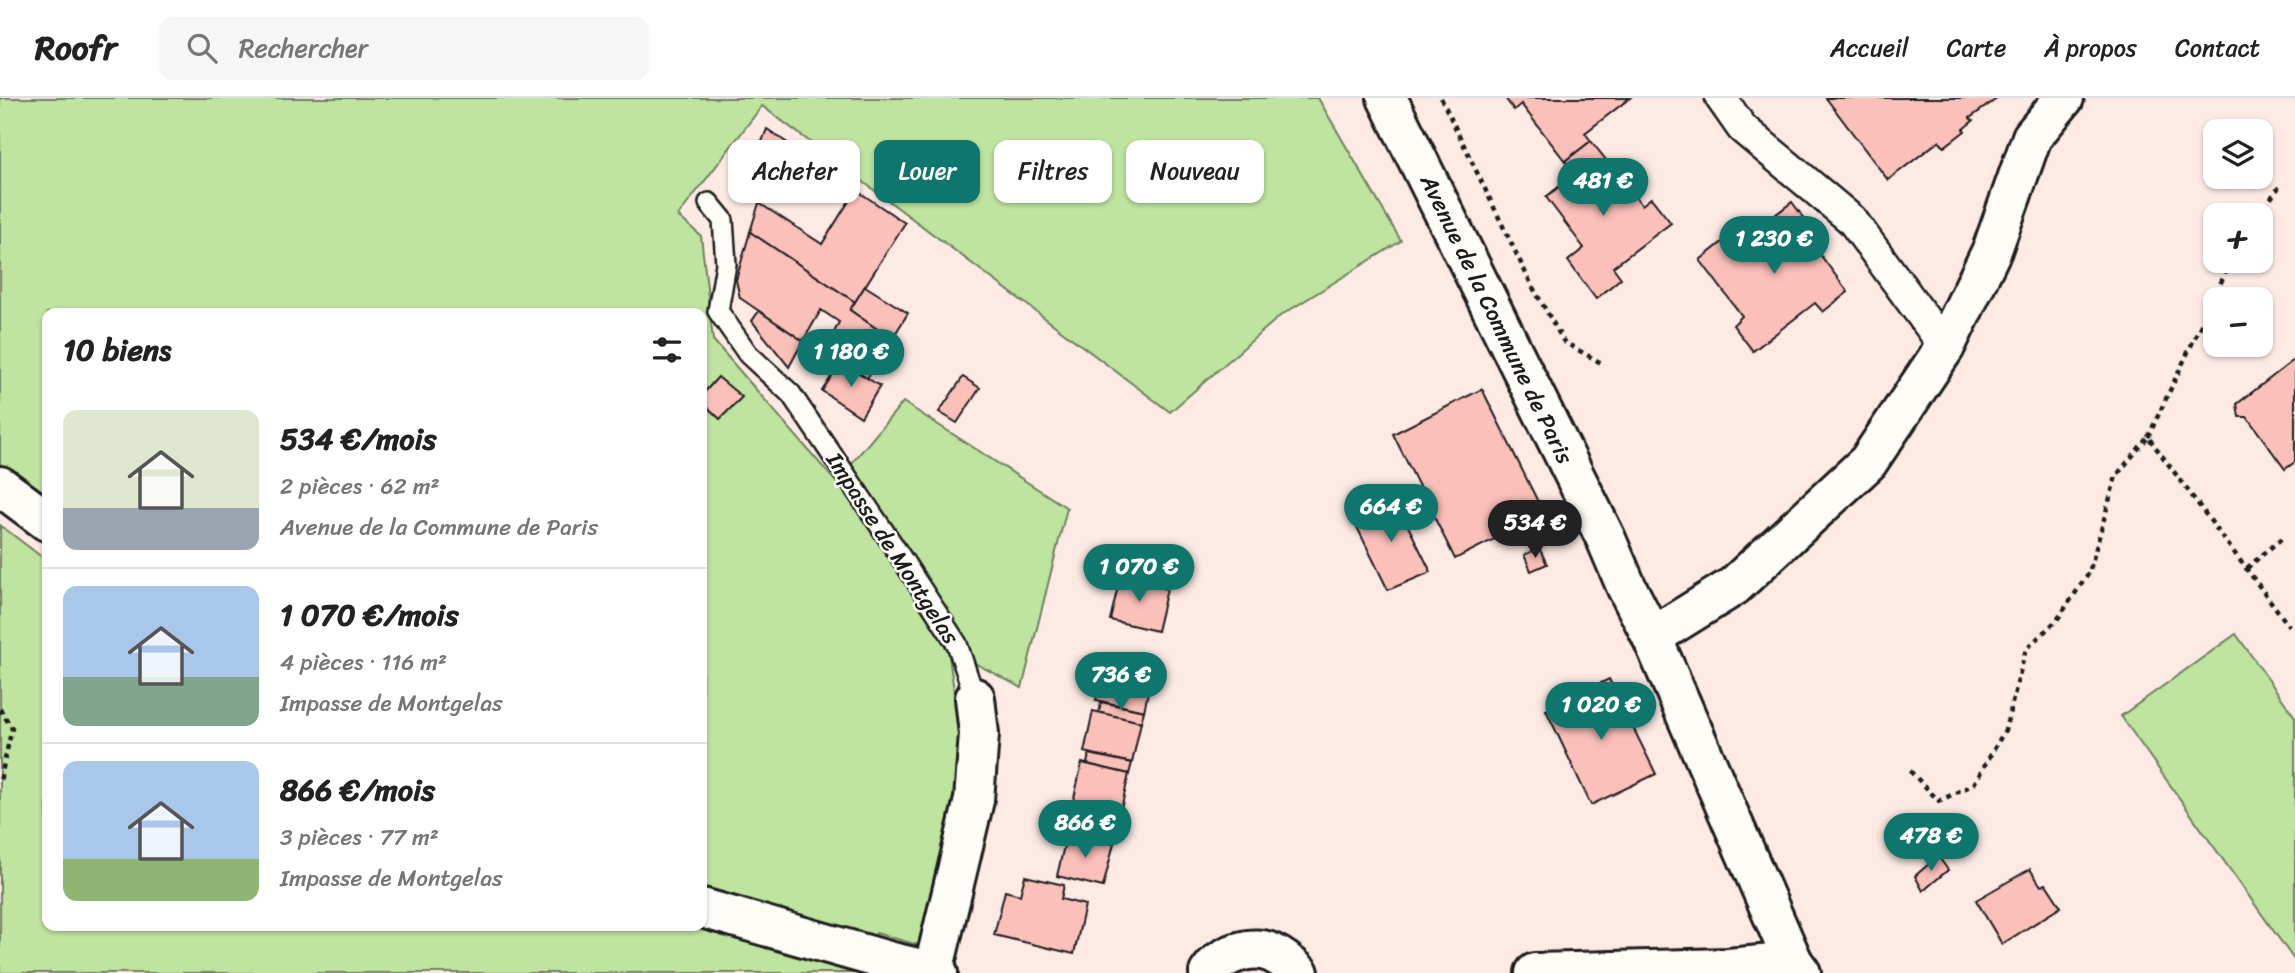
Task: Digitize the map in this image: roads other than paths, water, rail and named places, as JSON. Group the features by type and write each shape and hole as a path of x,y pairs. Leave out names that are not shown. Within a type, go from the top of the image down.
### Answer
{"street":[{"name":"Avenue de la Commune de Paris","path":"1387,98 1606,539 1652,637 1797,968"},
{"path":"1721,98 1742,128 1852,220 1945,346"},
{"path":"1652,637 1734,586 1868,462 1945,346 1992,250 2032,137 2064,98"},
{"path":"0,486 42,517"},
{"name":"Impasse de Montgelas","path":"936,972 974,800 979,734 975,698"},
{"path":"707,910 891,968 936,972"},
{"path":"1209,973 1226,956 1251,950 1270,952 1288,962 1298,973"},
{"path":"1535,973 1797,968"}],"lane":[{"name":"Impasse de Montgelas","path":"709,203 723,220 726,264 718,311 748,354 791,394 891,541 957,644 975,698"}]}
